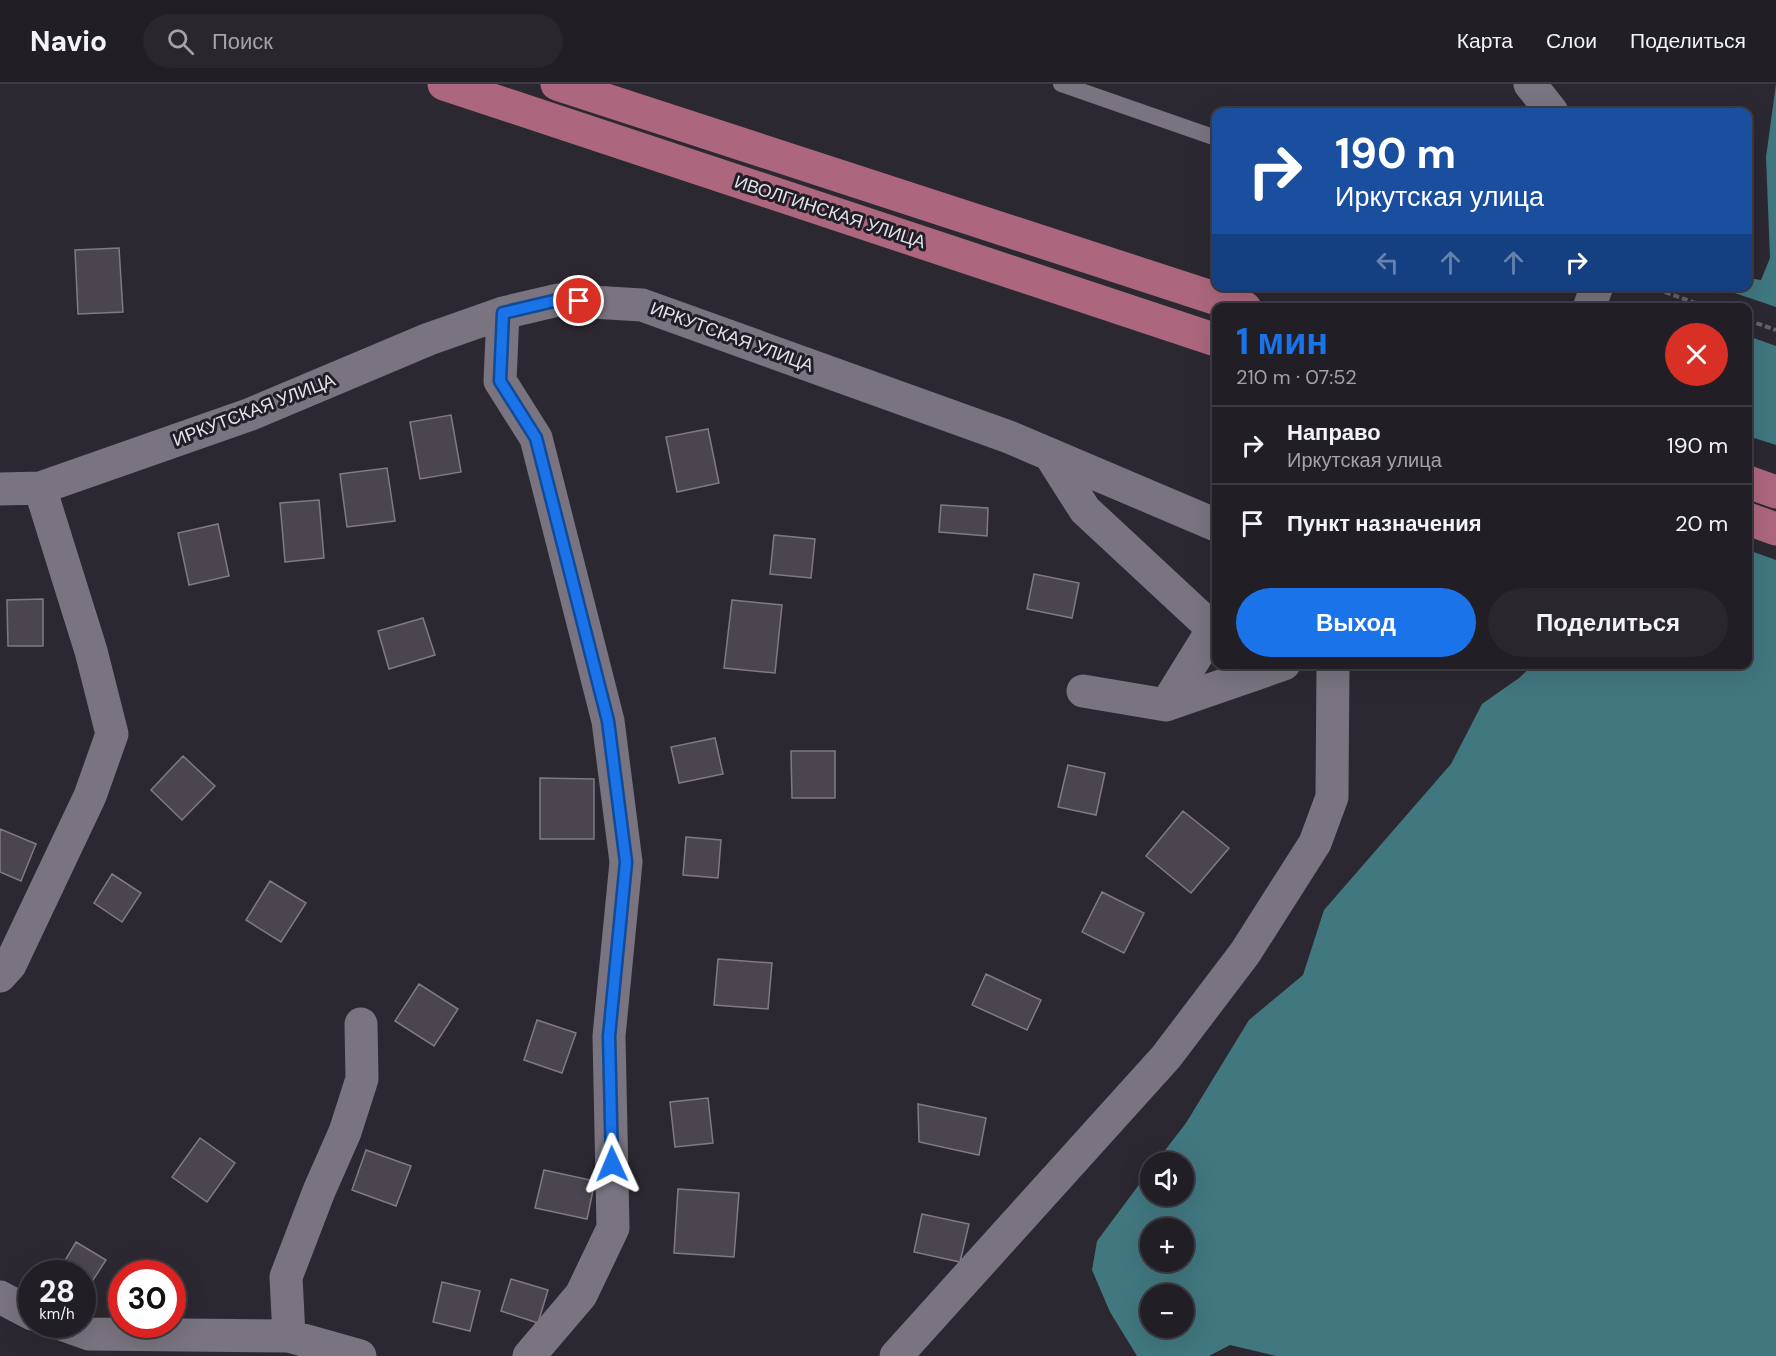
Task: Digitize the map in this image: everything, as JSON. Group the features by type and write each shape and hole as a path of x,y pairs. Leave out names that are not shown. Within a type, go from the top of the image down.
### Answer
{"main road":[{"name":"ИВОЛГИНСКАЯ УЛИЦА","path":"444,84 1212,339"},
{"name":"ИВОЛГИНСКАЯ УЛИЦА","path":"557,84 1230,303"},
{"path":"1752,483 1776,492"},
{"path":"1752,520 1776,529"}],"street":[{"path":"1530,84 1549,108"},
{"name":"ИРКУТСКАЯ УЛИЦА","path":"0,489 40,488 251,414 429,339 503,313 558,300 642,305 1009,437 1212,523"},
{"path":"503,313 500,381 536,438 608,721 626,862 609,1036 614,1228 581,1295 530,1356"},
{"path":"1050,455 1085,510 1212,626"},
{"path":"0,976 10,965 90,796 112,734 91,651 40,488"},
{"path":"1166,705 1212,634"},
{"path":"1083,691 1166,705 1270,669"},
{"path":"896,1356 1166,1057 1245,953 1315,843 1332,797 1333,669"},
{"path":"289,1336 286,1277 319,1191 345,1132 362,1079 361,1024"},
{"path":"0,1297 18,1307"},
{"path":"96,1334 289,1336 360,1356"}],"lane":[{"path":"1061,84 1212,137"}],"path":[{"path":"1662,291 1696,303"},
{"path":"1752,321 1776,330"}],"water":[{"path":"1776,84 1776,1356 1276,1356 1230,1345 1209,1356 1137,1356 1110,1312 1092,1270 1097,1241 1140,1183 1140,1206 1194,1206 1194,1152 1164,1152 1186,1123 1249,1020 1303,975 1324,910 1451,764 1482,704 1529,669 1752,669 1752,303 1714,303 1719,291 1752,291 1752,279 1761,280 1770,258 1766,157"}],"pier":[{"path":"1715,291 1729,291 1776,307 1776,346 1752,337 1752,303 1711,303"},
{"path":"1752,437 1776,445 1776,560 1752,551"}],"building":[{"path":"119,248 123,312 78,314 75,250"},
{"path":"451,415 461,472 420,479 410,422"},
{"path":"708,429 719,483 677,492 666,437"},
{"path":"387,468 395,521 347,527 340,474"},
{"path":"319,500 324,558 285,562 280,503"},
{"path":"941,505 988,508 987,536 939,532"},
{"path":"218,524 229,576 189,585 178,533"},
{"path":"774,535 815,539 811,578 770,574"},
{"path":"1034,574 1079,583 1072,618 1027,609"},
{"path":"43,599 43,646 8,646 7,600"},
{"path":"732,600 782,605 775,673 724,668"},
{"path":"423,618 435,655 389,669 378,631"},
{"path":"715,738 723,774 679,783 671,747"},
{"path":"791,751 835,751 835,798 792,798"},
{"path":"183,756 215,786 182,820 151,790"},
{"path":"1068,765 1105,773 1096,815 1058,807"},
{"path":"540,778 594,779 594,839 540,839"},
{"path":"1183,811 1229,848 1191,893 1146,856"},
{"path":"0,829 36,844 21,881 0,872"},
{"path":"686,837 721,840 718,878 683,875"},
{"path":"112,874 141,893 122,922 94,903"},
{"path":"270,881 306,903 281,942 246,920"},
{"path":"1102,892 1144,913 1124,953 1082,932"},
{"path":"718,959 772,963 768,1009 714,1005"},
{"path":"986,974 1041,1000 1027,1030 972,1005"},
{"path":"419,984 458,1009 434,1046 395,1021"},
{"path":"537,1020 576,1033 562,1073 524,1060"},
{"path":"708,1098 713,1143 675,1147 670,1102"},
{"path":"918,1104 986,1118 979,1155 919,1142"},
{"path":"200,1138 235,1163 207,1202 172,1177"},
{"path":"366,1150 411,1166 396,1206 352,1190"},
{"path":"544,1170 595,1181 587,1219 535,1208"},
{"path":"678,1189 739,1193 734,1257 674,1253"},
{"path":"922,1214 969,1224 960,1262 914,1252"},
{"path":"76,1242 106,1260 96,1275 96,1260 65,1260"},
{"path":"511,1279 548,1290 538,1323 501,1311"},
{"path":"442,1282 480,1291 470,1331 433,1322"}],"route":[{"path":"579,301 558,300 503,313 500,381 536,438 608,721 626,862 609,1036 612,1164"}]}
